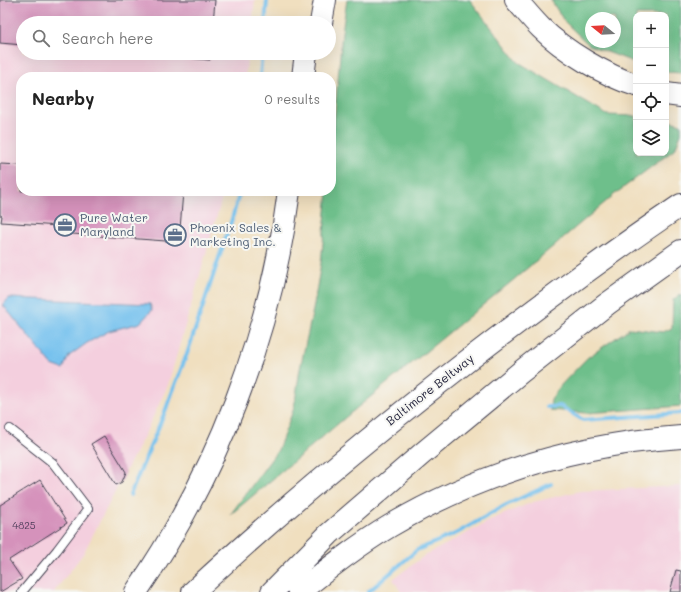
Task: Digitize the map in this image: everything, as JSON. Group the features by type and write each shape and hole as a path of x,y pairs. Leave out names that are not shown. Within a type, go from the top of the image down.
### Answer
{"highway":[{"path":"311,16 312,0"},
{"path":"322,16 325,0"},
{"path":"516,0 541,28 567,49 600,70 634,84"},
{"path":"304,72 305,60"},
{"path":"315,72 316,60"},
{"path":"669,94 681,96"},
{"path":"136,592 174,530 198,486 229,420 249,364 265,310 278,258 288,202"},
{"name":"Baltimore Beltway","path":"193,592 295,501 390,421 575,280 681,205"},
{"path":"272,592 329,534 422,453 607,304 681,252"},
{"path":"299,592 348,553 389,526 461,490 505,472 553,457 602,446 649,439 681,437"}],"lane":[{"path":"10,429 53,463 88,509 57,550 22,592"}],"shaded area":[{"path":"0,0 255,0 253,16 16,16 16,60 247,60 246,72 16,72 16,196 223,196 168,385 145,434 83,554 54,592 0,592"},
{"path":"681,486 681,592 401,592 393,579 424,556 499,516 533,502 580,491"}],"green space":[{"path":"347,0 470,0 518,62 607,115 633,116 633,156 666,156 615,194 230,515 278,450 294,408 300,369 313,310 321,263 328,196 336,196 336,102 342,32"},
{"path":"551,0 681,0 681,73 669,72 669,12 633,12 633,62 597,48 621,48 621,12 585,12 585,41 564,21"},
{"path":"669,121 681,124 681,133 675,149 669,154"},
{"path":"681,294 681,406 587,413 550,410 551,399 561,385 587,358 630,328 663,332 672,328 673,300"}],"water":[{"path":"9,298 150,304 152,310 140,323 109,331 87,343 69,356 63,369 52,365 3,305"}],"building":[{"path":"0,0 215,0 214,16 16,16 16,44 0,43"},
{"path":"0,164 16,165 16,196 183,196 179,242 59,233 59,226 1,222 2,216 0,215"},
{"path":"104,436 126,472 122,482 116,485 91,444"},
{"path":"40,480 67,523 9,560 22,579 0,592 0,505"},
{"path":"676,570 681,571 681,592 670,592"}],"waterway":[{"path":"266,16 267,0"},
{"path":"260,72 261,60"},
{"path":"130,495 164,414 188,351 239,196"},
{"path":"547,407 560,406 583,420 681,413"},
{"path":"368,592 417,550 457,533 506,505 551,484"}],"place":[{"name":"Pure Water Maryland","path":"65,225"},
{"name":"Phoenix Sales & Marketing Inc.","path":"175,235"}]}
